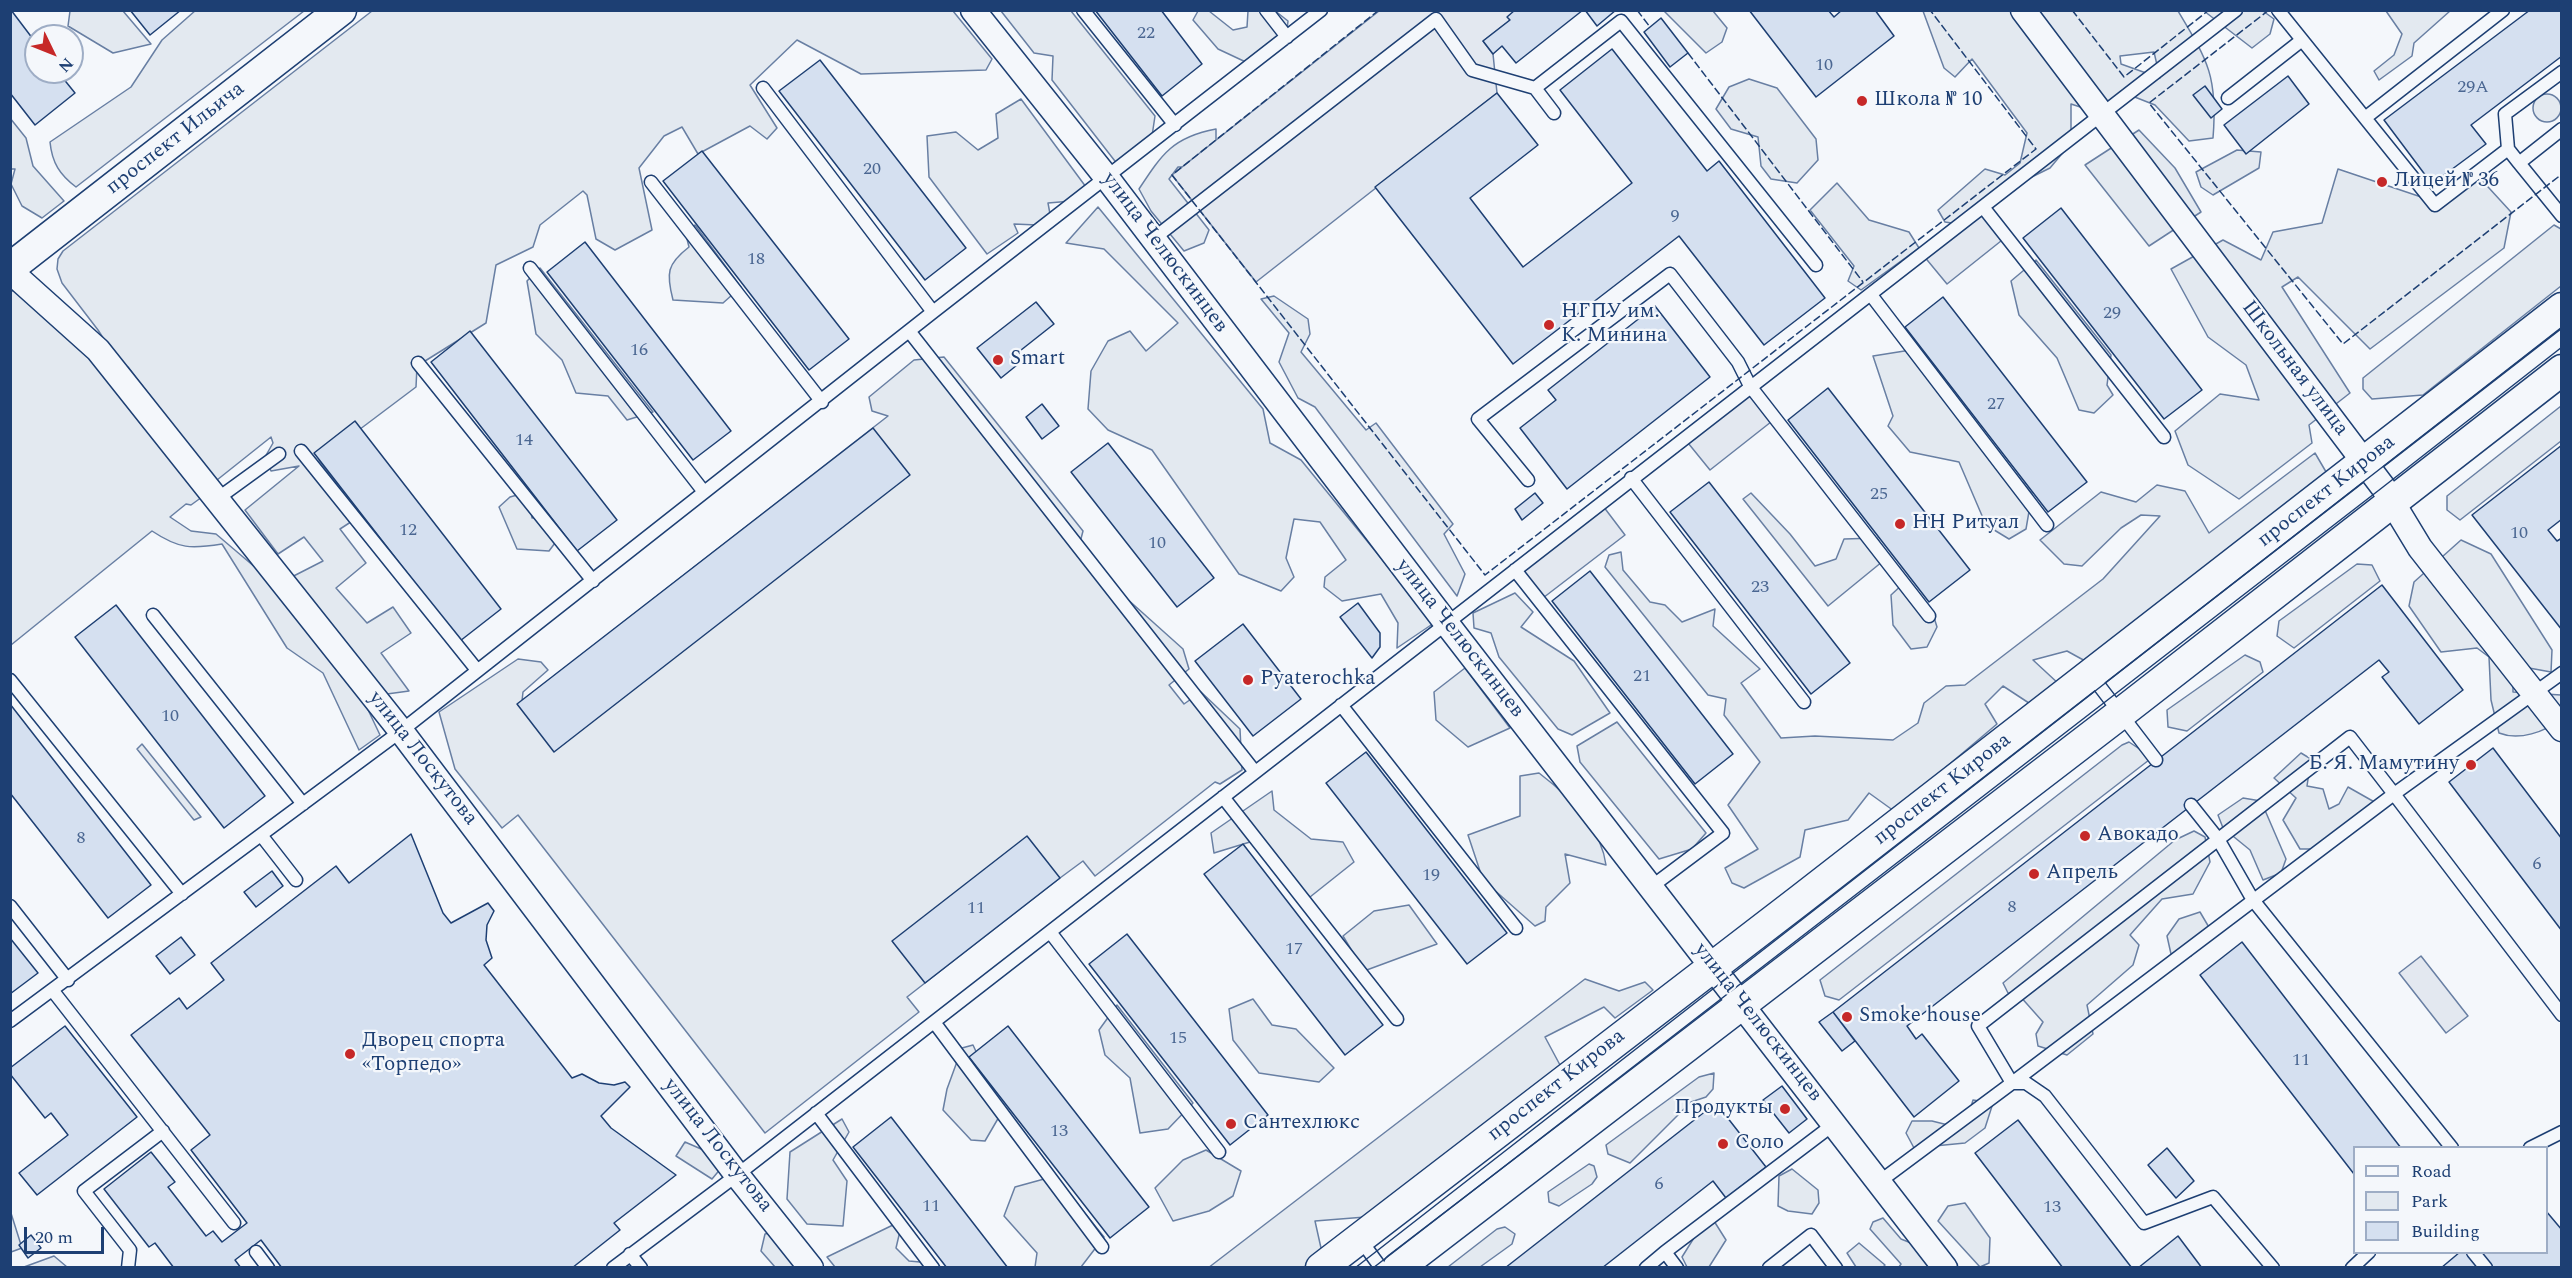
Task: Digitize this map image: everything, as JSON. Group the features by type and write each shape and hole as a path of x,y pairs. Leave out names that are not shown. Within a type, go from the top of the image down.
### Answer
{"street":[{"name":"проспект Ильича","path":"10,269 341,10"},
{"name":"улица Челюскинцев","path":"973,10 1107,178 1447,624 1945,1268"},
{"name":"Школьная улица","path":"2023,10 2364,462 2420,548 2562,729"},
{"name":"улица Лоскутова","path":"10,269 98,350 402,731 737,1175 811,1268"},
{"name":"проспект Кирова","path":"1321,1268 2091,675 2562,308"},
{"path":"1398,1268 1741,1002 2120,714 2562,370"}],"lane":[{"path":"1083,10 1175,125"},
{"path":"1266,10 1287,37"},
{"path":"10,1021 402,731 704,492 822,402 933,312 1321,10"},
{"path":"613,1268 737,1175 2236,10"},
{"path":"2278,10 2435,205 2508,149"},
{"path":"2365,118 2503,10"},
{"path":"1153,239 1436,19 1472,70 1535,88 1554,113"},
{"path":"1535,88 1621,21 1816,265"},
{"path":"2228,98 2302,40"},
{"path":"2562,72 2505,114 2508,149 2562,216"},
{"path":"763,88 933,312"},
{"path":"2519,163 2562,129"},
{"path":"651,182 822,402"},
{"path":"1983,207 2164,437"},
{"path":"530,268 704,492"},
{"path":"1528,480 1478,419 1670,274 1738,362 1750,386 1929,616"},
{"path":"1872,295 2047,525"},
{"path":"909,331 1255,772"},
{"path":"418,363 592,581"},
{"path":"301,452 477,670"},
{"path":"217,499 279,454"},
{"path":"1631,478 1804,702"},
{"path":"1515,570 1723,833 1651,887"},
{"path":"153,615 303,804"},
{"path":"1879,1182 2394,794 2562,673"},
{"path":"2091,675 2156,760"},
{"path":"10,680 182,894"},
{"path":"1341,705 1516,928"},
{"path":"2012,1083 1978,1026 2350,737 2562,1016"},
{"path":"1223,797 1397,1019"},
{"path":"2191,805 2218,839 2253,900 2450,1146"},
{"path":"261,835 296,880"},
{"path":"10,906 68,980"},
{"path":"1050,932 1219,1152"},
{"path":"53,991 234,1223"},
{"path":"934,1022 1102,1248"},
{"path":"2012,1083 2026,1083 2045,1096 2144,1223 2213,1197 2273,1268"},
{"path":"816,1113 933,1268"},
{"path":"1646,1268 1834,1124"},
{"path":"128,1268 130,1250 84,1191 163,1131"},
{"path":"2534,1146 2562,1132"},
{"path":"1769,1268 1811,1235 1836,1268"},
{"path":"1359,1238 1381,1268"},
{"path":"256,1252 268,1268"},
{"path":"1665,1252 1677,1268"},
{"path":"630,1254 640,1268"},
{"path":"2352,1268 2367,1254"},
{"path":"2475,1254 2486,1268"}],"green space":[{"path":"196,10 304,11 76,187 58,168 50,142 131,87 162,40"},
{"path":"1274,10 1288,21 1287,30 1250,64 1218,49 1193,20 1198,11 1209,11 1233,30 1247,27 1248,11"},
{"path":"70,11 123,11 151,44 113,53 84,36 84,24 68,24"},
{"path":"372,11 953,11 992,59 986,70 861,74 797,40 750,85 777,128 767,139 750,126 698,154 682,127 664,136 639,168 652,230 615,250 596,239 587,195 583,191 540,225 533,247 496,265 486,323 417,366 416,387 319,460 360,516 340,529 366,563 336,588 367,623 393,607 411,633 381,653 409,691 387,694 335,640 380,735 359,750 323,673 287,648 222,544 202,547 186,546 170,541 152,531 11,645 11,292 15,289 84,351 141,424 167,418 128,367 122,367 98,330 62,283 57,269 58,259 63,251","holes":["271,437 273,443 265,457 271,471 299,466 245,510 278,554 304,537 323,561 276,585 216,534 191,531 170,517 186,504 191,505 202,497 217,480"]},
{"path":"1001,11 1071,11 1155,116 1152,136 1118,165 1052,80 1053,56 1034,53"},
{"path":"1664,11 1713,11 1727,28 1722,42 1706,53"},
{"path":"1923,11 2178,11 2197,43 2209,70 2214,99 2213,138 2189,141 2155,105 2122,92 2102,114 2071,104 2071,143 2050,168 1987,199 1977,227 1945,222 1938,210 1985,169 2005,175 2020,163 2027,133 1972,59 1955,77 1944,68","holes":["2154,52 2160,78 2121,64 2120,56"]},
{"path":"2204,11 2263,11 2274,19 2270,34 2252,48"},
{"path":"2386,11 2450,11 2414,43 2412,56 2379,80 2374,71 2394,55 2402,34"},
{"path":"1749,79 1777,88 1816,139 1818,160 1797,183 1771,179 1761,166 1758,137 1731,129 1716,109 1729,87"},
{"path":"2547,94 2557,98 2561,108 2557,118 2547,122 2537,118 2533,108 2537,98"},
{"path":"1021,99 1086,187 1072,201 1048,203 1050,214 1037,225 1014,224 1018,233 987,254 929,177 927,136 956,132 978,150 998,138 996,114"},
{"path":"10,118 26,138 33,166 64,201 42,218 22,206 11,184 15,169 11,169"},
{"path":"1216,129 1216,147 1200,167 1178,167 1169,179 1209,230 1204,243 1184,251 1151,211 1139,189 1170,149 1189,137"},
{"path":"2139,130 2175,168 2201,212 2149,246 2085,165"},
{"path":"2237,150 2261,152 2259,168 2213,195 2201,187 2196,172"},
{"path":"2338,169 2442,204 2478,176 2511,212 2504,248 2370,349 2298,277 2282,287 2350,393 2309,425 2312,443 2239,499 2188,465 2175,431 2220,394 2259,400 2246,365 2208,337 2171,269 2223,240 2261,260 2273,232 2322,223"},
{"path":"1837,183 1869,220 1909,232 1919,248 1861,290 1848,281 1854,266 1810,210"},
{"path":"1098,207 1263,409 1270,443 1301,460 1434,623 1397,648 1398,623 1381,594 1342,601 1324,587 1325,577 1346,560 1320,522 1294,519 1286,558 1294,577 1281,591 1239,574 1152,450 1108,430 1088,409 1091,371 1108,341 1130,331 1146,351 1178,323 1104,249 1066,243"},
{"path":"695,225 741,287 723,303 673,300 669,283 670,270 676,259 689,247 686,235"},
{"path":"2554,225 2561,229 2561,286 2423,395 2372,399 2363,389 2363,378"},
{"path":"2036,260 2111,355 2107,385 2113,395 2094,413 2079,410 2057,358 2019,315 2011,281"},
{"path":"540,268 653,412 627,420 608,396 576,393 562,360 536,334 527,281"},
{"path":"1274,296 1308,319 1310,334 1301,352 1366,430 1376,423 1453,524 1444,534 1465,574 1457,596 1315,407 1298,398 1279,362 1289,333 1261,299"},
{"path":"1917,349 2032,494 2026,529 2009,539 1986,525 1959,462 1910,452 1888,426 1893,416 1873,356"},
{"path":"944,357 1083,531 1077,554 1183,649 1189,669 1169,685 1184,704 1201,692 1240,729 1242,770 1220,784 1215,782 1095,876 1083,861 1060,878 907,997 919,1012 765,1133 518,815 502,828 455,769 439,712 518,659 541,662 548,670 523,692 522,701 888,416 872,411 869,397 914,360"},
{"path":"2561,406 2561,441 2460,520 2447,510 2447,496"},
{"path":"2315,453 2329,477 2087,662 2067,651 2033,660 2060,685 2038,709 2003,686 1985,704 1997,724 1894,811 1869,793 1848,820 1805,830 1800,857 1744,888 1732,883 1725,868 1758,849 1728,805 1760,762 1724,715 1726,699 1708,695 1605,567 1609,555 1621,552 1623,570 1650,602 1665,605 1682,622 1715,609 1713,626 1760,669 1741,683 1781,738 1815,736 1893,740 1918,723 1924,703 1946,686 1965,685 2103,579 2160,516 2141,515 2121,528 2082,566 2064,564 2040,540 2101,492 2136,502 2157,485 2185,491 2209,533"},
{"path":"528,492 532,518 547,516 561,535 549,551 517,549 499,507 510,497"},
{"path":"1751,493 1790,534 1815,566 1836,559 1844,539 1877,538 1888,557 1828,606 1743,499"},
{"path":"2461,540 2491,554 2552,650 2551,672 2529,668 2513,676 2513,692 2561,695 2561,719 2547,728 2523,736 2499,733 2491,700 2489,657 2477,648 2441,652 2409,606 2414,582"},
{"path":"2357,564 2372,565 2380,581 2294,648 2277,636 2279,621"},
{"path":"1905,582 1932,611 1937,627 1927,647 1911,649 1893,625 1891,595"},
{"path":"1515,593 1533,612 1521,627 1574,661 1610,713 1572,735 1558,729 1499,657 1491,633 1474,628 1473,613"},
{"path":"2245,655 2260,662 2263,672 2187,731 2168,727 2167,710"},
{"path":"1465,668 1510,728 1468,747 1436,720 1434,692"},
{"path":"1617,722 1706,833 1692,849 1659,859 1580,762 1577,746"},
{"path":"2129,742 2144,752 2149,760 1839,1000 1825,996 1820,980 2122,745"},
{"path":"142,744 201,817 194,820 137,749"},
{"path":"2301,753 2311,759 2307,786 2323,789 2329,809 2339,804 2348,787 2378,804 2321,849 2300,849 2283,820 2296,798 2274,778"},
{"path":"1539,773 1561,791 1582,813 1598,838 1606,865 1565,854 1570,883 1546,907 1545,921 1535,926 1483,880 1468,835 1520,816 1520,776"},
{"path":"1272,791 1274,810 1311,839 1343,842 1354,862 1310,897 1273,867 1263,838 1214,853 1211,833"},
{"path":"2243,798 2261,801 2286,859 2281,873 2263,880 2250,850 2223,828 2218,815"},
{"path":"2194,831 2205,837 2210,862 2193,894 2162,899 2130,935 2139,945 2133,965 2087,1005 2093,1034 2067,1055 2038,1046 2036,1034 2043,1022 2019,995 2008,993 2003,983 2175,840"},
{"path":"1409,905 1437,944 1364,971 1343,936 1374,911"},
{"path":"2200,912 2210,929 2197,936 2191,956 2171,954 2167,936 2179,919"},
{"path":"1585,979 1619,991 1645,982 1653,990 1615,1018 1604,1007 1545,1037 1560,1065 1378,1216 1315,1221 1323,1257 1310,1267 1208,1268"},
{"path":"1253,999 1272,1025 1296,1029 1334,1068 1319,1082 1259,1073 1233,1040 1229,1009"},
{"path":"1117,1005 1193,1103 1168,1129 1140,1133 1130,1078 1105,1055 1099,1030"},
{"path":"973,1045 1003,1110 985,1141 971,1140 943,1110 947,1089 962,1048"},
{"path":"1714,1073 1713,1089 1706,1097 1691,1102 1630,1163 1608,1154 1606,1145 1699,1077"},
{"path":"1973,1100 1993,1103 1985,1128 1965,1143 1914,1148 1906,1133 1912,1121 1932,1121 1956,1127 1968,1117"},
{"path":"842,1119 849,1132 833,1160 847,1181 843,1226 807,1224 787,1199 790,1152"},
{"path":"685,1142 708,1152 722,1167 712,1179 676,1156"},
{"path":"1206,1150 1241,1171 1233,1196 1209,1211 1173,1221 1155,1188 1183,1160"},
{"path":"1589,1164 1594,1166 1597,1177 1592,1184 1559,1206 1549,1202 1548,1192"},
{"path":"1792,1169 1818,1190 1819,1203 1812,1214 1788,1211 1778,1206 1779,1176"},
{"path":"1055,1176 1104,1237 1081,1267 1035,1267 1037,1253 1004,1216 1015,1187"},
{"path":"1965,1203 1990,1238 1989,1263 1980,1267 1938,1221 1948,1206"},
{"path":"10,1210 22,1248 11,1252 10,1252"},
{"path":"1883,1218 1901,1239 1911,1243 1930,1267 1899,1267 1901,1264 1870,1229 1873,1222"},
{"path":"1714,1221 1726,1240 1709,1267 1687,1267 1682,1257 1697,1233"},
{"path":"895,1224 900,1231 896,1248 909,1261 931,1263 935,1267 835,1267 827,1257"},
{"path":"1505,1227 1515,1234 1512,1244 1480,1267 1448,1267 1497,1229"},
{"path":"773,1232 802,1267 775,1267 761,1251 765,1234"},
{"path":"1859,1243 1885,1265 1883,1267 1856,1267 1847,1253"},
{"path":"54,1256 67,1267 24,1267"}],"shaded area":[{"path":"1379,11 1515,11 1508,17 1510,20 1483,41 1493,54 1497,93 1256,282 1172,175"},
{"path":"1983,207 2006,237 1947,284 1923,255"},
{"path":"1750,386 1776,418 1710,470 1684,438"},
{"path":"1600,502 1625,535 1539,601 1515,570"},
{"path":"2421,956 2468,1016 2446,1033 2399,973"}],"building":[{"path":"11,10 24,27 24,84 68,84 75,93 35,125 10,93"},
{"path":"130,10 181,10 150,35"},
{"path":"1095,10 1161,10 1202,64 1162,96"},
{"path":"1515,10 1583,10 1516,63 1502,46 1493,54 1483,41 1510,20 1507,17"},
{"path":"1585,10 1616,10 1597,26"},
{"path":"1749,10 1828,10 1834,17 1842,10 1875,10 1894,36 1816,97"},
{"path":"2530,10 2562,10 2562,56 2471,125 2486,144 2432,184 2384,120"},
{"path":"1661,18 1688,53 1670,67 1644,32"},
{"path":"1612,49 1707,171 1719,161 1825,298 1764,345 1679,236 1513,364 1375,187 1497,93 1538,145 1470,198 1523,267 1632,183 1560,90"},
{"path":"820,60 966,248 925,280 779,91"},
{"path":"2288,76 2309,104 2246,154 2224,125"},
{"path":"2205,86 2222,109 2211,118 2193,95"},
{"path":"702,151 849,339 809,370 663,181"},
{"path":"2061,208 2202,390 2164,419 2023,238"},
{"path":"585,242 731,431 693,460 547,272"},
{"path":"1943,297 2087,482 2048,512 1905,327"},
{"path":"1036,302 1054,324 1016,354 1022,361 1001,378 977,348"},
{"path":"1655,306 1710,377 1567,489 1520,428 1556,400 1548,390"},
{"path":"470,331 617,520 577,551 431,362"},
{"path":"1828,388 1970,570 1929,602 1788,420"},
{"path":"1042,404 1059,426 1042,439 1026,417"},
{"path":"355,421 501,609 460,641 314,453"},
{"path":"873,428 910,475 554,752 517,704"},
{"path":"1108,443 1214,578 1177,607 1071,472"},
{"path":"2562,445 2562,519 2548,530 2557,541 2562,538 2562,630 2472,515"},
{"path":"1709,482 1850,663 1811,694 1670,512"},
{"path":"1535,493 1543,503 1522,520 1515,509"},
{"path":"1590,571 1733,754 1695,784 1552,601"},
{"path":"2382,585 2463,690 2419,724 2382,677 2389,672 2379,660 1907,1026 1916,1039 1922,1034 1959,1081 1914,1117 1833,1012"},
{"path":"1358,603 1380,633 1380,647 1372,658 1340,617"},
{"path":"116,605 265,796 224,828 75,637"},
{"name":"Pyaterochka","path":"1243,624 1301,699 1253,736 1195,661"},
{"path":"10,704 151,885 108,918 10,793"},
{"path":"2493,748 2562,839 2562,931 2449,782"},
{"path":"1366,752 1507,933 1467,964 1326,783"},
{"name":"Дворец спорта «Торпедо»","path":"411,834 443,913 451,923 488,903 494,911 487,925 486,940 492,958 484,965 572,1078 582,1074 599,1083 614,1085 625,1082 630,1087 601,1116 611,1128 676,1175 614,1223 620,1230 572,1268 282,1268 261,1240 235,1260 241,1268 174,1268 155,1243 149,1247 104,1189 151,1152 175,1182 168,1187 206,1236 213,1231 222,1242 247,1223 191,1150 210,1135 131,1035 179,998 187,1009 224,980 211,963 336,866 349,883"},
{"path":"1027,836 1060,878 925,983 892,941"},
{"path":"1243,844 1383,1025 1345,1055 1204,874"},
{"path":"272,871 283,886 256,907 244,892"},
{"path":"1127,934 1268,1115 1230,1145 1089,964"},
{"path":"181,937 195,955 170,974 156,956"},
{"path":"10,938 38,973 10,994"},
{"path":"2242,942 2399,1146 2353,1146 2353,1173 2200,975"},
{"path":"1833,1012 1855,1041 1842,1051 1819,1022"},
{"path":"65,1026 137,1117 37,1195 19,1173 68,1135 51,1113 45,1118 10,1074 10,1068"},
{"path":"1008,1026 1149,1207 1110,1238 969,1057"},
{"name":"Продукты","path":"1782,1086 1807,1119 1789,1133 1763,1100"},
{"path":"1716,1103 1766,1167 1726,1198 1713,1181 1602,1268 1505,1268"},
{"path":"891,1117 1008,1268 947,1268 853,1147"},
{"path":"2018,1120 2132,1268 2063,1268 1975,1153"},
{"path":"2167,1148 2194,1181 2176,1198 2148,1165"},
{"path":"2548,1213 2562,1230 2562,1268 2441,1268 2458,1254 2548,1254"},
{"path":"31,1235 41,1248 28,1258 19,1245"},
{"path":"2178,1236 2202,1268 2138,1268"}],"tram line":[{"path":"1355,1268 2562,327"},
{"path":"1373,1268 2562,347"}],"fence":[{"path":"1379,10 1172,175 1485,575 2036,149 1930,10"},
{"path":"1637,10 1650,27"},
{"path":"2072,10 2124,77 2209,10"},
{"path":"2269,10 2149,103 2343,344 2562,174"},
{"path":"1688,53 1863,282"}],"place":[{"name":"Школа № 10","path":"1862,101"},
{"name":"Лицей № 36","path":"2382,182"},
{"name":"НГПУ им. К. Минина","path":"1549,325"},
{"name":"Smart","path":"998,360"},
{"name":"НН Ритуал","path":"1900,524"},
{"name":"Pyaterochka","path":"1248,680"},
{"name":"Б. Я. Мамутину","path":"2471,765"},
{"name":"Авокадо","path":"2085,836"},
{"name":"Апрель","path":"2034,874"},
{"name":"Smoke house","path":"1847,1017"},
{"name":"Дворец спорта «Торпедо»","path":"350,1054"},
{"name":"Продукты","path":"1785,1109"},
{"name":"Сантехлюкс","path":"1231,1124"},
{"name":"Соло","path":"1723,1144"}]}
